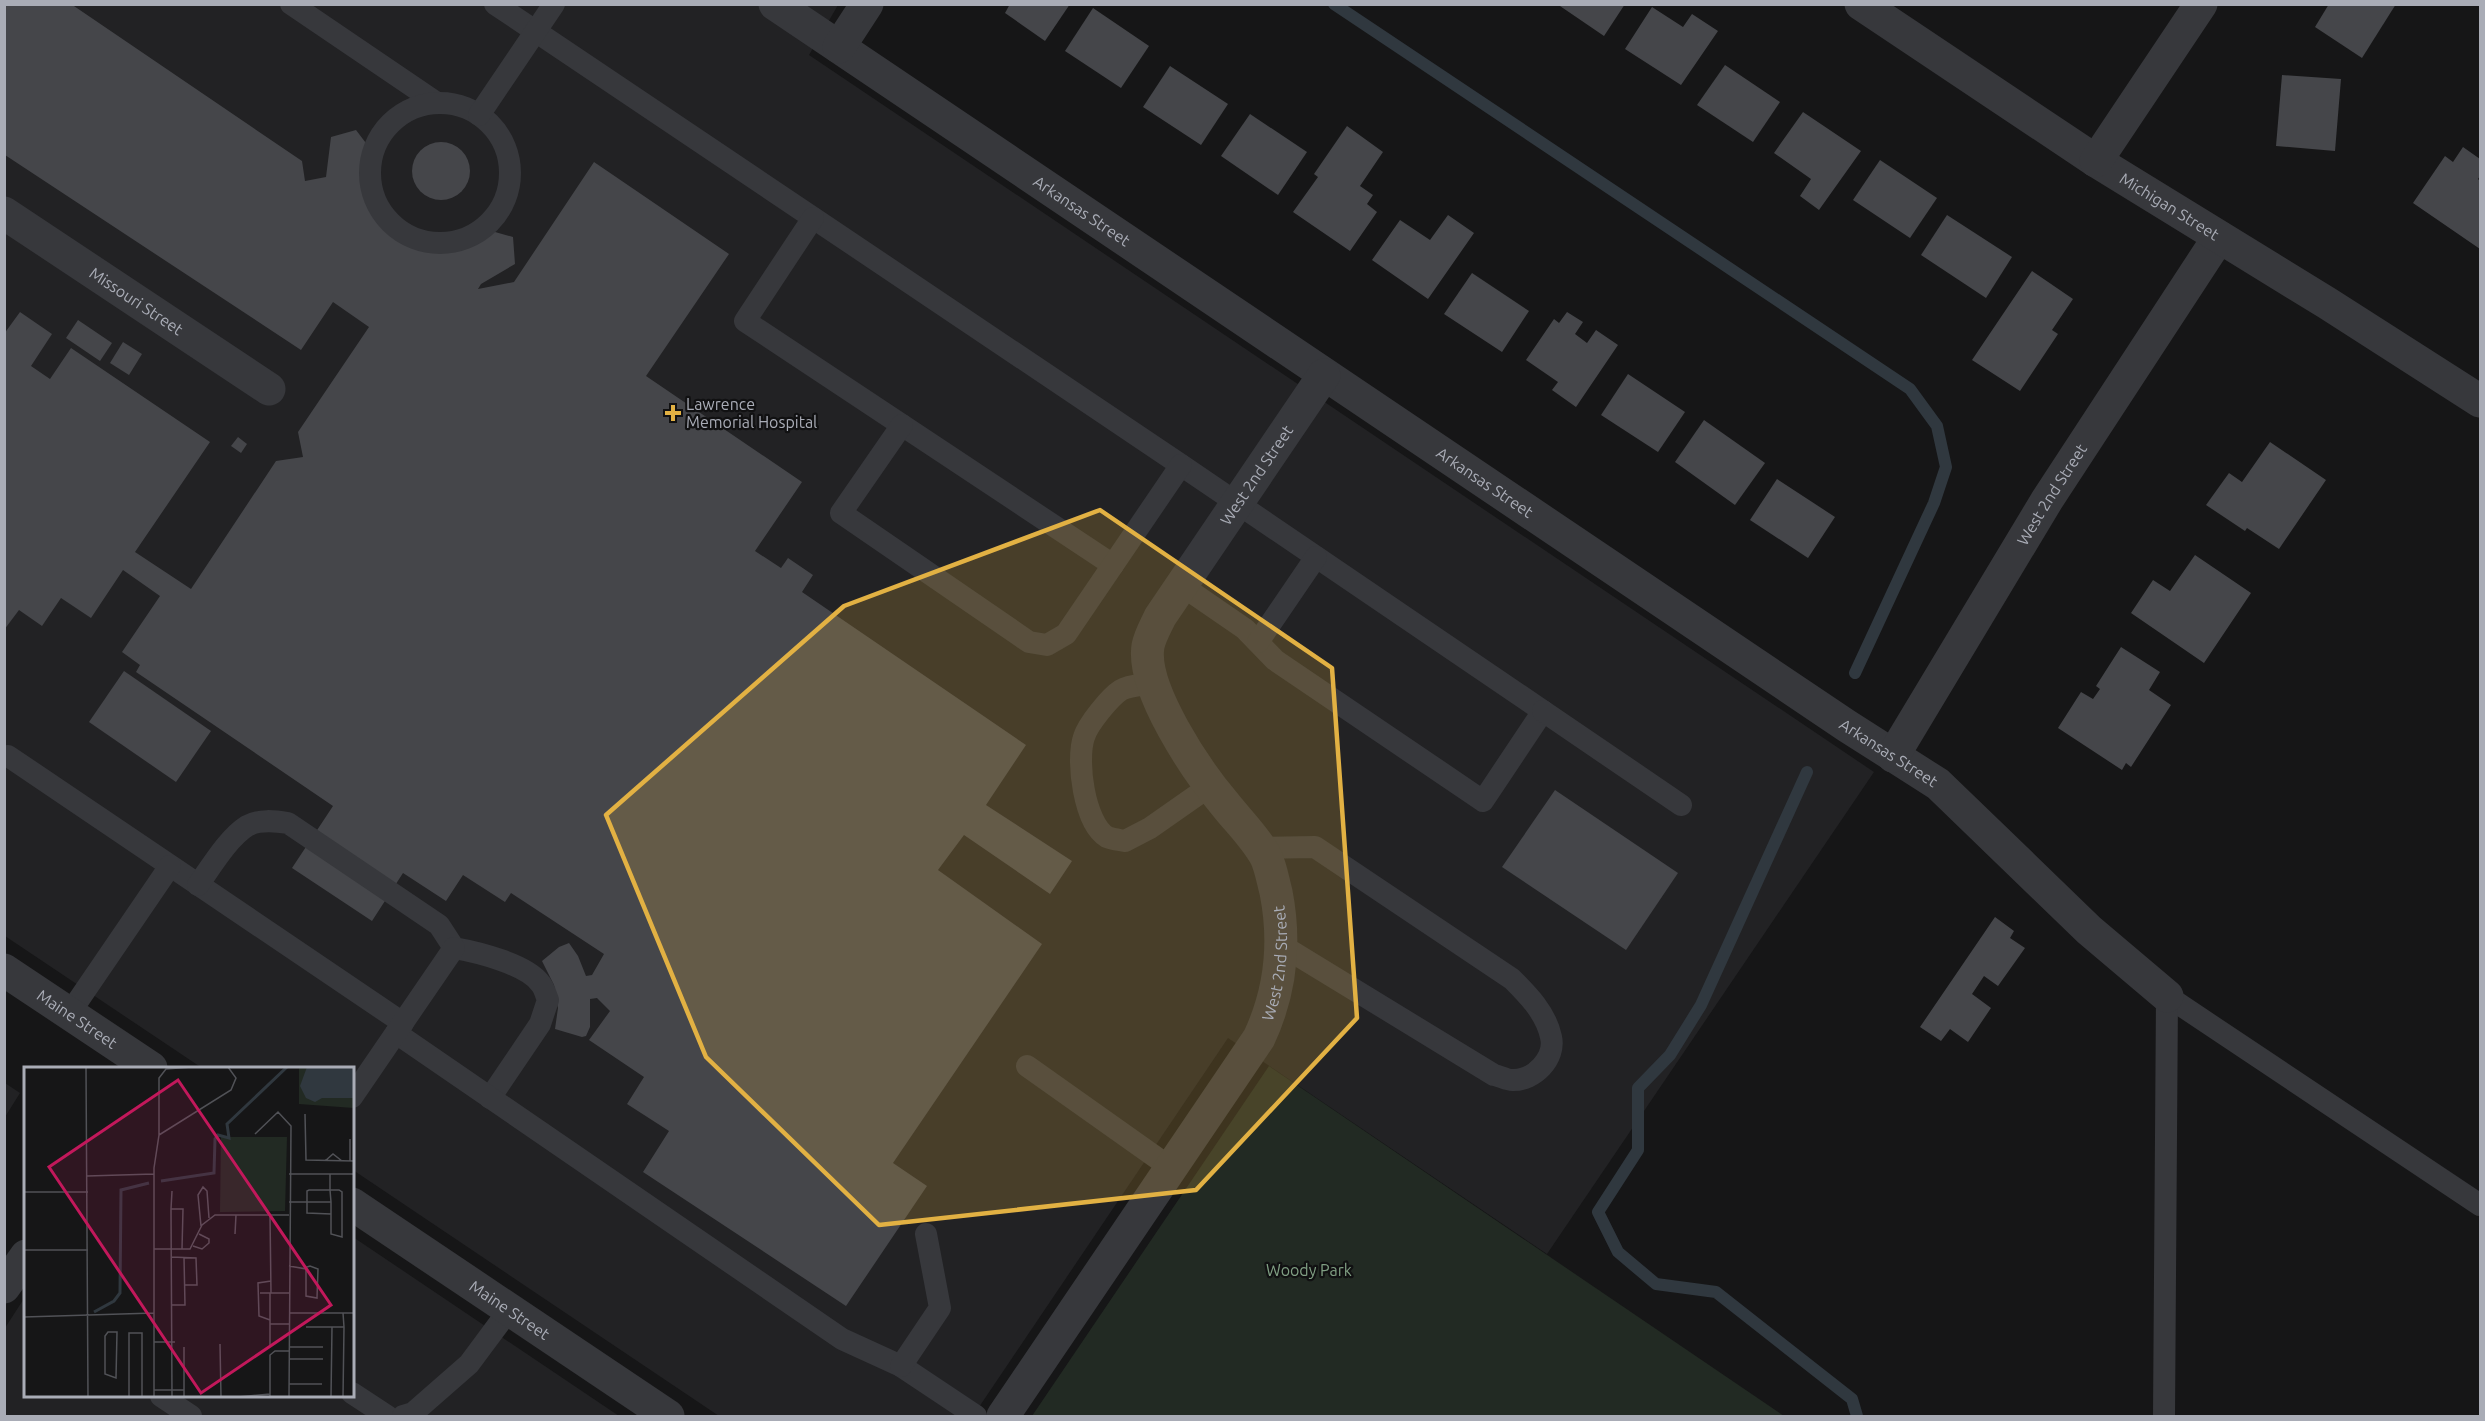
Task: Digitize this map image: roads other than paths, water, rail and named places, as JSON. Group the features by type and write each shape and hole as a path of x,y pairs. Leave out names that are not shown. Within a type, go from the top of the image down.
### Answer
{"street":[{"name":"Arkansas Street","path":"775,4 1324,375 1938,784 2089,930 2167,996"},
{"path":"838,47 867,4"},
{"name":"Michigan Street","path":"1861,4 2096,161 2481,401"},
{"path":"2096,161 2201,4"},
{"name":"Missouri Street","path":"4,213 269,389"},
{"name":"West 2nd Street","path":"1893,756 2047,500 2219,237"},
{"name":"West 2nd Street","path":"1003,1416 1259,1038 1271,1012 1277,987 1282,934 1273,881 1266,858 1249,832 1210,786 1188,753 1153,683 1148,662 1148,645 1160,616 1324,375"},
{"name":"Maine Street","path":"4,970 149,1067"},
{"name":"Maine Street","path":"354,1205 668,1416"},
{"path":"4,1287 24,1259"}],"lane":[{"path":"291,4 437,103"},
{"path":"495,4 1181,465 1681,805"},
{"path":"479,115 554,4"},
{"path":"445,102 468,107 488,120 502,138 510,161 510,184 502,206 488,225 468,237 446,243 423,242 401,233 384,217 373,196 369,173 373,150 383,129 400,113 422,104 437,103 445,102"},
{"path":"813,218 745,321 1113,564"},
{"path":"902,424 841,513 1029,642 1047,645 1066,634 1181,465"},
{"path":"1258,642 1316,557"},
{"path":"1181,585 1245,629 1275,660 1483,801 1544,711"},
{"path":"1153,683 1122,690 1100,711 1084,737 1081,768 1084,795 1093,819 1107,836 1125,841 1150,828 1210,786"},
{"path":"8,756 198,885 399,1028 490,1098 842,1339 901,1366 976,1416"},
{"path":"198,885 224,849 247,826 270,821 288,824 439,925 454,948 484,954 517,967 540,982 548,1000 540,1024 490,1098"},
{"path":"1259,848 1316,847 1512,979 1536,1002 1552,1038 1547,1061 1532,1076 1512,1080 1494,1075 1281,945"},
{"path":"69,1014 170,866"},
{"path":"354,1094 454,948"},
{"path":"2167,996 2481,1205"},
{"path":"2164,1416 2167,996"},
{"path":"1027,1066 1171,1168"},
{"path":"901,1366 940,1308 926,1234"},
{"path":"410,1415 469,1364 509,1310"},
{"path":"354,1394 387,1416"},
{"path":"164,1397 191,1416"}],"waterway":[{"path":"1334,4 1910,389 1937,426 1946,467 1934,503 1855,673"},
{"path":"1807,772 1701,1005 1670,1055 1638,1088 1638,1150 1598,1212 1618,1252 1656,1284 1716,1292 1852,1399 1857,1416"}],"place":[{"name":"Lawrence Memorial Hospital","path":"673,413"}],"park label":[{"name":"Woody Park","path":"1309,1270"}]}
